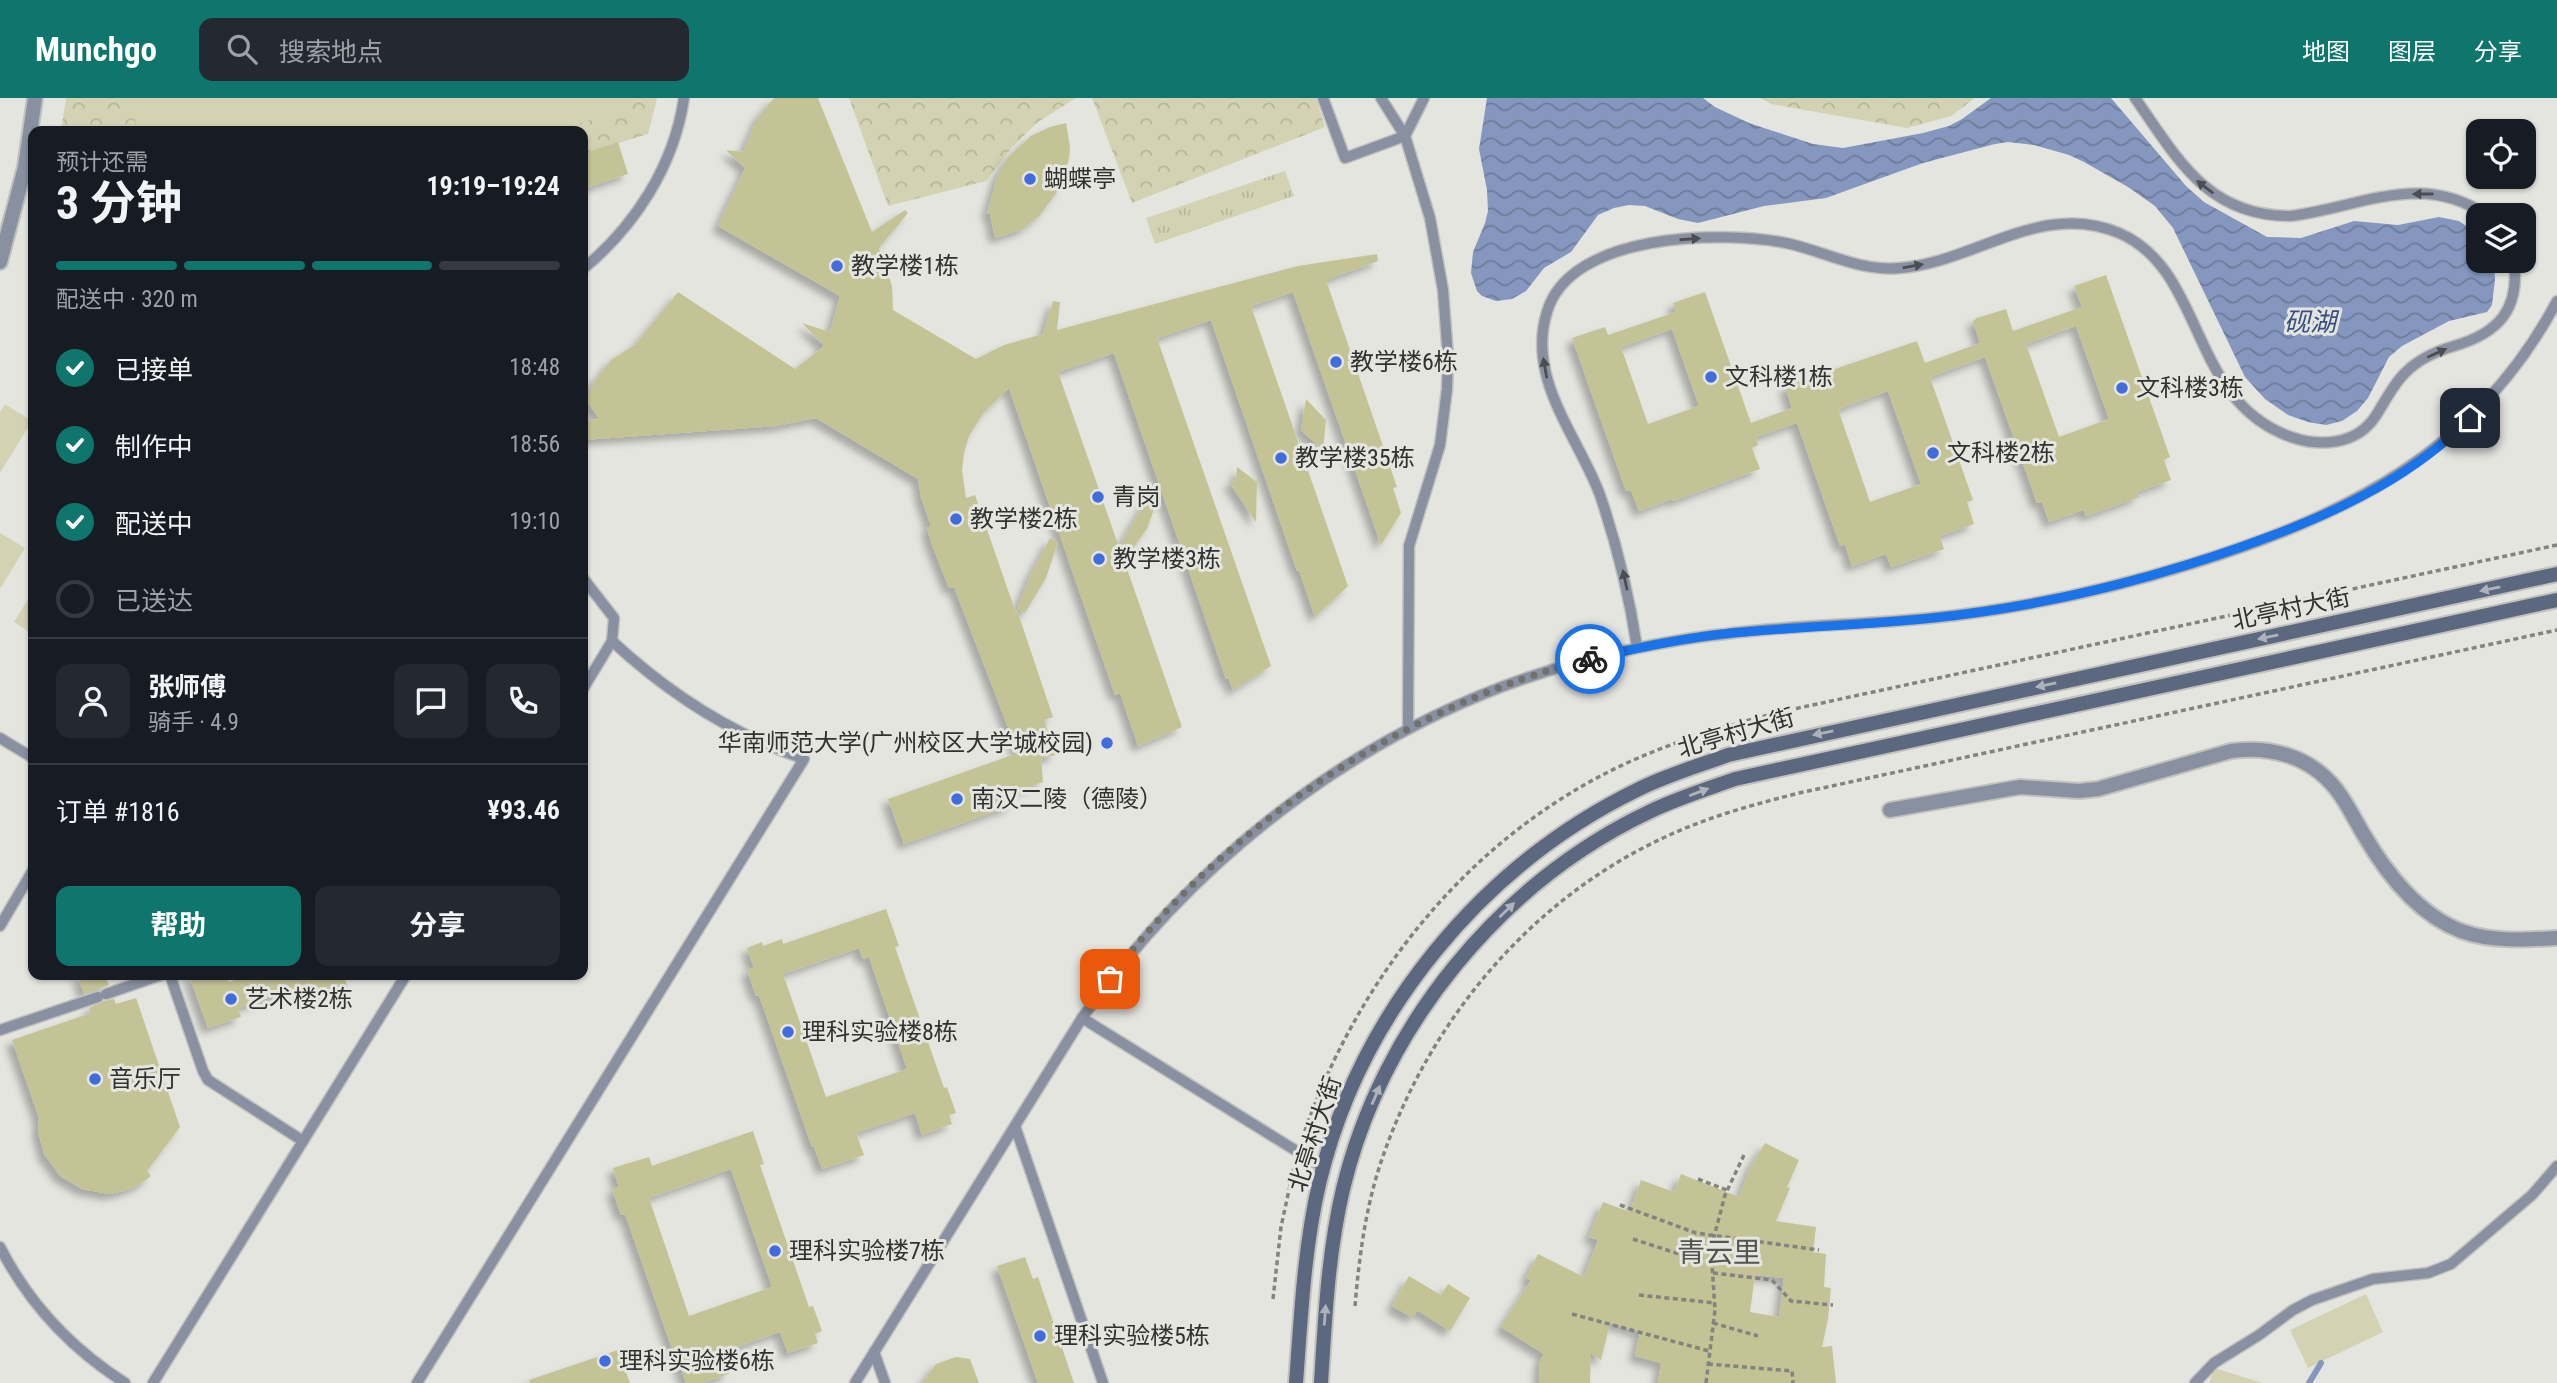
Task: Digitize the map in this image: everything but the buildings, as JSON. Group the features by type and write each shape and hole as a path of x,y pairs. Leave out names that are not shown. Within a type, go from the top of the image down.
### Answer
{"main road":[{"name":"北亭村大街","path":"1296,1383 1305,1261 1324,1168 1348,1098 1372,1047 1412,982 1442,943 1493,889 1528,859 1580,822 1641,788 1728,755 2557,574"},
{"name":"北亭村大街","path":"1321,1383 1334,1235 1352,1157 1381,1082 1413,1024 1461,959 1523,895 1582,850 1651,811 1735,779 2557,600"}],"street":[{"path":"31,126 35,98"},
{"path":"0,262 28,146"},
{"path":"1890,810 2021,787 2079,791 2098,789 2231,751 2248,749 2291,755 2328,779 2342,797 2377,856 2420,907 2432,916 2464,932 2485,937 2527,940 2557,938"}],"lane":[{"path":"588,264 618,237 654,186 677,131 684,98"},
{"path":"1323,98 1345,158 1405,136 1424,98"},
{"path":"1381,98 1405,136 1430,218 1438,255 1448,357 1440,445 1409,545 1408,729"},
{"path":"2135,98 2180,161 2201,185 2225,201 2249,211 2290,216 2381,197 2434,194 2466,203"},
{"path":"1637,648 1615,541 1597,489 1550,388 1543,355 1547,312 1560,287 1581,268 1615,253 1669,241 1750,239 1789,244 1862,266 1899,268 1942,259 2052,223 2086,223 2119,233 2134,241 2156,261 2174,287 2228,392 2240,406 2263,424 2299,439 2326,443 2350,438 2373,421 2406,373 2420,361 2480,337 2502,319 2511,306 2515,291 2514,273"},
{"path":"855,1383 1082,1018 1118,968 1178,901 1211,869 1298,797 1408,729 1515,682 1578,662 1637,648 1728,633 1854,625 2000,610 2124,583 2265,539 2365,495 2397,476 2456,432 2506,378 2528,349 2557,301"},
{"path":"588,584 612,614 615,624 612,641 588,681"},
{"path":"417,1383 804,759 730,728 695,707 654,678 612,641"},
{"path":"0,738 28,755"},
{"path":"0,926 28,878"},
{"path":"0,1030 147,980"},
{"path":"172,980 208,1080 303,1141"},
{"path":"153,1383 403,980"},
{"path":"1082,1018 1324,1168"},
{"path":"1015,1126 1103,1383"},
{"path":"2195,1383 2214,1363 2312,1300 2373,1279 2428,1272 2451,1264 2532,1195 2557,1166"},
{"path":"0,1247 29,1295 50,1321 94,1362 125,1383"},
{"path":"874,1352 884,1383"}],"path":[{"path":"1355,1306 1362,1240 1380,1166 1408,1095 1438,1039 1483,978 1529,929 1590,880 1639,850 1664,837 1719,816 1799,793 2557,630"},
{"path":"1706,1383 1715,1303 1712,1261 1714,1237 1727,1190 1744,1156"},
{"path":"1273,1299 1281,1227 1294,1167"},
{"path":"1698,1178 1727,1190"},
{"path":"1620,1205 1687,1231 1819,1250"},
{"path":"1633,1239 1712,1261"},
{"path":"1713,1273 1766,1278 1776,1282 1791,1301 1833,1305"},
{"path":"1639,1295 1715,1303"},
{"path":"1572,1314 1709,1351"},
{"path":"1713,1324 1758,1336"},
{"path":"1708,1364 1792,1371 1793,1383"}],"green space":[{"path":"66,98 657,98 648,134 588,152 588,126 62,126"},
{"path":"129,98 620,98 624,109 571,126 137,126"},
{"path":"849,98 1076,98 1038,122 1012,147 986,181 888,206"},
{"path":"1092,98 1316,98 1325,127 1132,203"},
{"path":"1760,98 1975,98 1951,116 1907,128 1771,104"},
{"path":"1285,171 1294,196 1155,244 1146,218"},
{"path":"5,404 28,418 28,428 0,473 0,412"},
{"path":"0,533 25,548 0,589"},
{"path":"28,599 28,632 14,622"},
{"path":"2366,1294 2383,1332 2308,1368 2290,1330"},
{"path":"2214,1368 2263,1383 2209,1383"}],"water":[{"name":"砚湖","path":"1487,98 1703,98 1715,107 1749,123 1813,144 1843,148 1949,126 1991,98 2111,98 2186,186 2204,202 2267,237 2301,238 2354,221 2398,225 2439,217 2459,221 2466,226 2466,273 2495,273 2492,305 2487,312 2449,321 2402,346 2389,357 2368,398 2357,411 2342,421 2326,425 2308,422 2288,415 2265,399 2245,377 2173,228 2155,206 2128,187 2069,155 2034,145 2008,142 1923,163 1826,198 1764,206 1698,223 1678,219 1645,206 1614,208 1598,215 1571,252 1544,268 1526,291 1512,299 1496,301 1477,291 1471,273 1473,252 1488,211 1479,149"}],"waterway":[{"path":"2309,1383 2321,1363"}],"way so far":[{"path":"1110,979 1178,901 1211,869 1298,797 1408,729 1515,682 1590,659"}],"place":[{"name":"蝴蝶亭","path":"1030,179"},
{"name":"教学楼1栋","path":"837,266"},
{"name":"教学楼6栋","path":"1336,362"},
{"name":"文科楼1栋","path":"1711,377"},
{"name":"文科楼3栋","path":"2122,388"},
{"name":"文科楼2栋","path":"1933,453"},
{"name":"教学楼35栋","path":"1281,458"},
{"name":"青岗","path":"1098,497"},
{"name":"教学楼2栋","path":"956,519"},
{"name":"教学楼3栋","path":"1099,559"},
{"name":"华南师范大学(广州校区大学城校园)","path":"1107,743"},
{"name":"南汉二陵（德陵）","path":"957,799"},
{"name":"艺术楼2栋","path":"231,999"},
{"name":"理科实验楼8栋","path":"788,1032"},
{"name":"音乐厅","path":"95,1079"},
{"name":"理科实验楼7栋","path":"775,1251"},
{"name":"理科实验楼5栋","path":"1040,1336"},
{"name":"理科实验楼6栋","path":"605,1361"}],"district":[{"name":"青云里","path":"1719,1252"}],"route":[{"path":"1590,659 1637,648 1728,633 1854,625 2000,610 2173,570 2286,531 2365,495 2397,476 2456,432 2470,418"}]}
